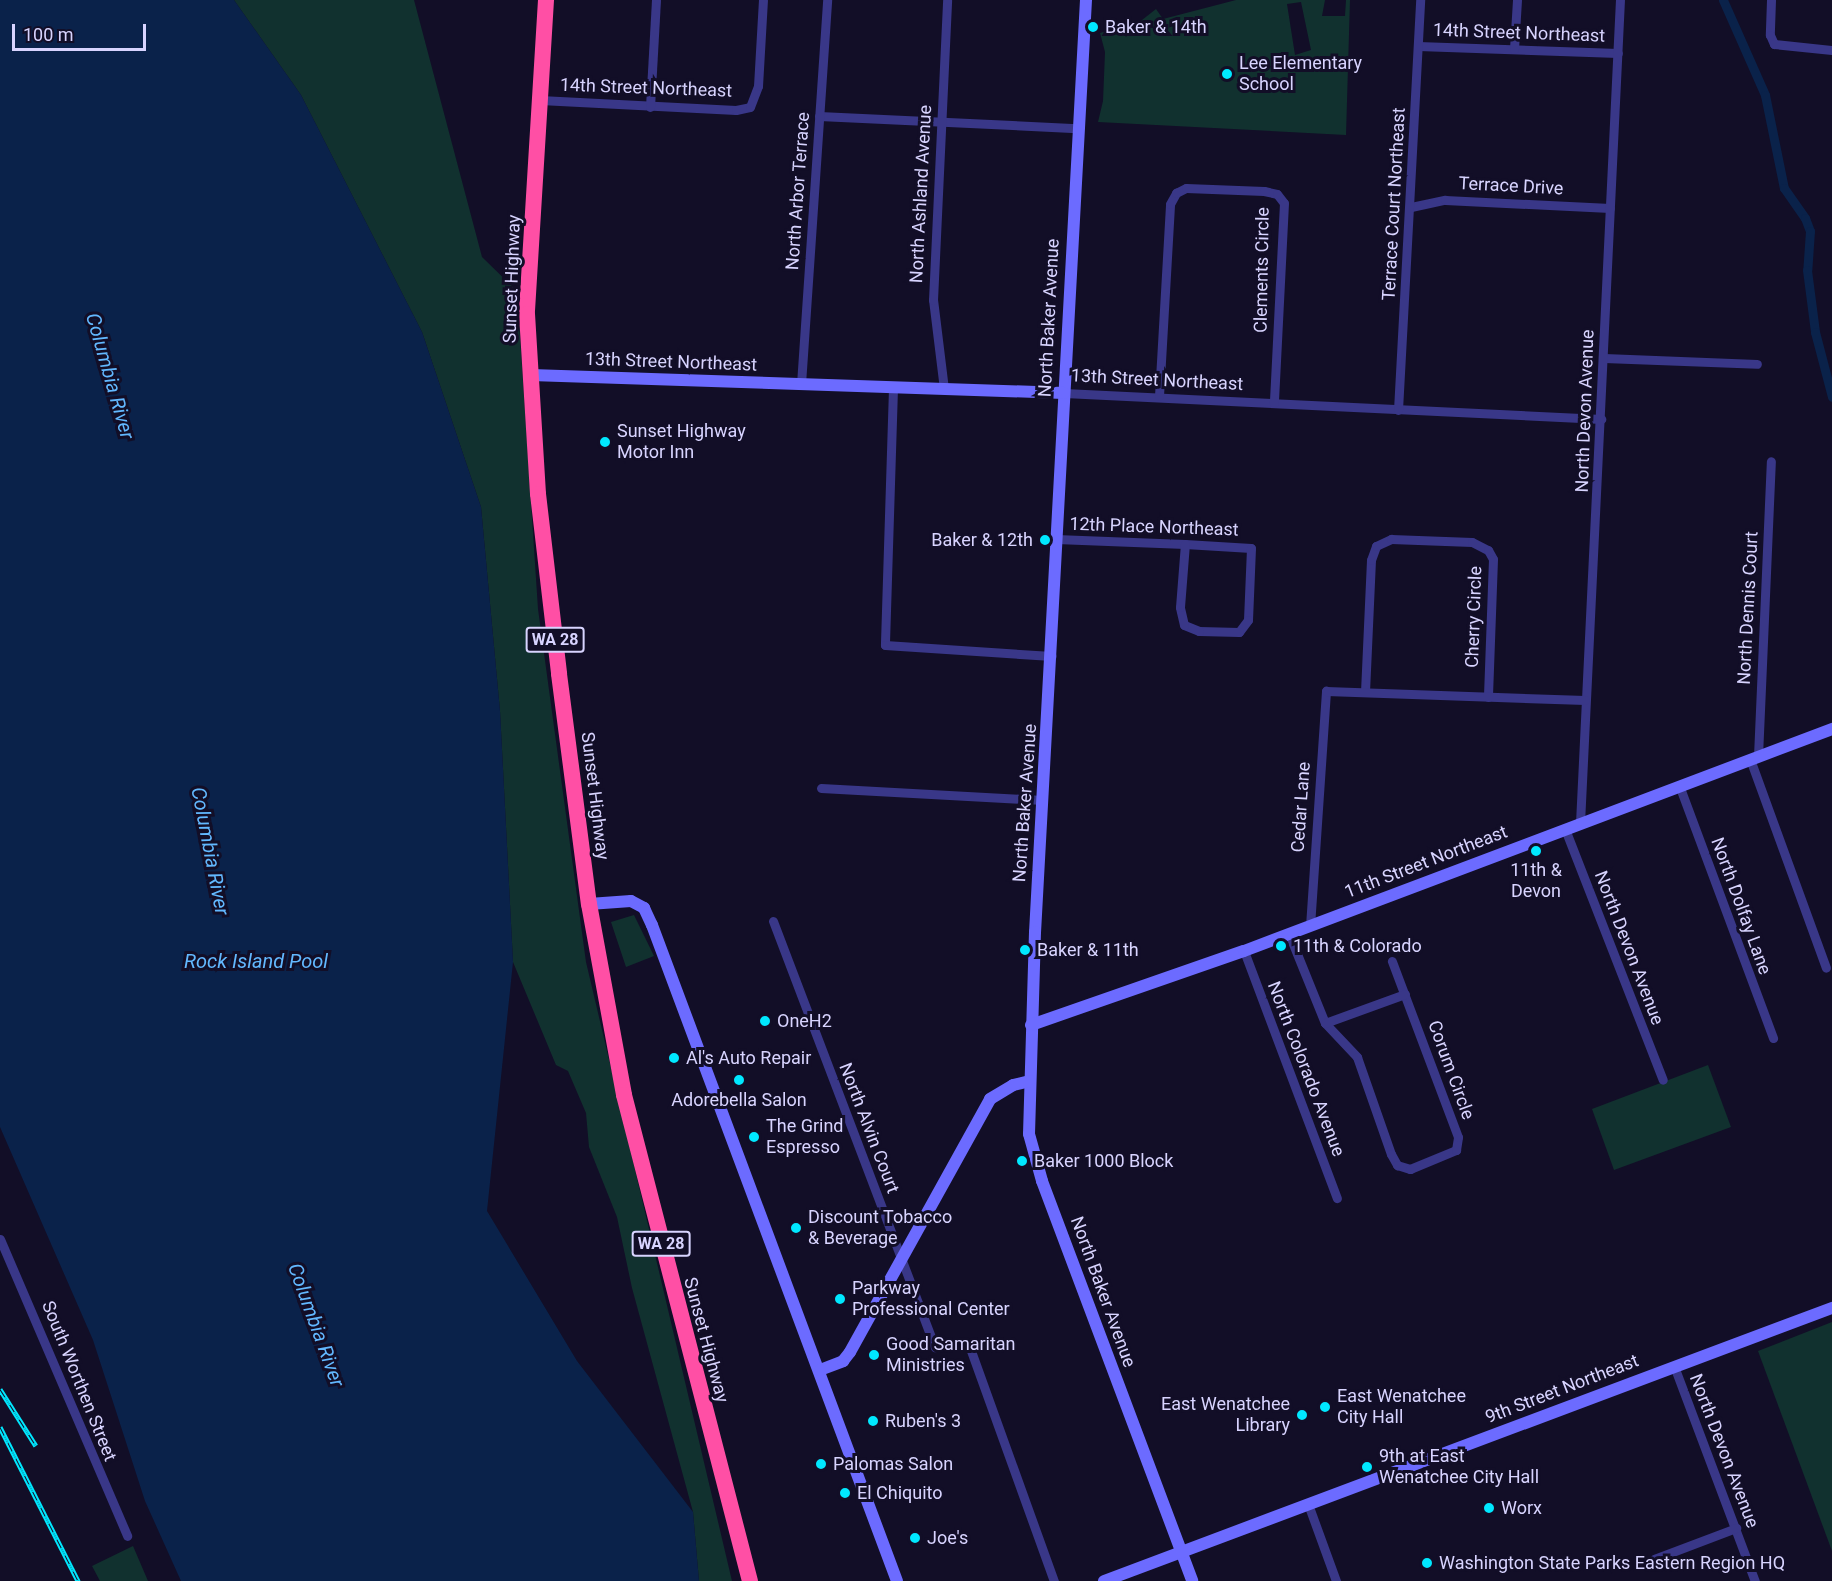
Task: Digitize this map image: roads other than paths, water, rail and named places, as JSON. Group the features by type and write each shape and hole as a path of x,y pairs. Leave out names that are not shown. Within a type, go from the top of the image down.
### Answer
{"highway":[{"name":"Sunset Highway","path":"546,0 527,314 538,494 589,904 624,1095 750,1581"}],"main road":[{"name":"North Baker Avenue","path":"1086,0 1077,128 1052,656 1031,1025 1029,1134 1042,1181 1192,1581"},
{"name":"13th Street Northeast","path":"531,375 1064,393"},
{"name":"11th Street Northeast","path":"1031,1025 1244,951 1832,729"},
{"path":"589,904 631,901 644,908 820,1370 897,1581"},
{"path":"820,1370 843,1361 850,1352 990,1099 1012,1085 1030,1081"},
{"name":"9th Street Northeast","path":"1104,1581 1832,1308"}],"street":[{"path":"650,107 656,0"},
{"name":"14th Street Northeast","path":"540,100 736,110 750,107 758,86 763,0"},
{"name":"North Arbor Terrace","path":"801,384 827,0"},
{"name":"North Ashland Avenue","path":"944,389 933,300 947,0"},
{"name":"Terrace Court Northeast","path":"1398,410 1411,207 1420,0"},
{"path":"1514,49 1517,0"},
{"name":"North Devon Avenue","path":"1580,823 1620,0"},
{"path":"1771,0 1770,35 1774,44 1832,50"},
{"name":"14th Street Northeast","path":"1418,46 1618,53"},
{"path":"819,116 1077,128"},
{"name":"Clements Circle","path":"1159,396 1170,204 1176,193 1186,188 1264,191 1277,194 1284,203 1274,403"},
{"name":"Terrace Drive","path":"1411,207 1445,200 1610,208"},
{"path":"1604,358 1757,364"},
{"path":"893,388 885,645 1052,656"},
{"name":"13th Street Northeast","path":"1064,393 1601,419"},
{"name":"North Dennis Court","path":"1772,461 1754,758 1826,968"},
{"name":"12th Place Northeast","path":"1056,539 1185,544 1251,548 1248,620 1245,628 1230,633 1200,631 1184,625 1180,607 1185,544"},
{"name":"Cherry Circle","path":"1365,692 1371,560 1376,546 1391,540 1472,542 1488,550 1493,559 1488,697"},
{"name":"Cedar Lane","path":"1310,926 1326,691 1365,692"},
{"path":"1365,692 1585,700"},
{"name":"North Dolfay Lane","path":"1679,785 1773,1038"},
{"path":"821,788 1043,800"},
{"name":"North Devon Avenue","path":"1565,829 1663,1080"},
{"name":"North Alvin Court","path":"773,921 935,1347"},
{"name":"Corum Circle","path":"1289,934 1325,1023 1357,1057 1397,1165 1410,1169 1456,1150 1458,1137 1392,961"},
{"name":"North Colorado Avenue","path":"1244,951 1337,1198"},
{"path":"1325,1023 1405,994"},
{"name":"South Worthen Street","path":"1,1242 127,1536"},
{"path":"970,1348 1054,1581"},
{"name":"North Devon Avenue","path":"1674,1366 1755,1581"},
{"path":"1308,1504 1336,1581"},
{"path":"1654,1559 1736,1528"}],"water":[{"name":"Rock Island Pool","path":"0,0 234,0 301,95 422,332 481,507 500,711 513,962 487,1211 577,1361 693,1512 699,1581 181,1581 145,1501 93,1340 0,1127"}],"waterway":[{"path":"1723,0 1765,95 1784,188 1805,218 1810,231 1807,270 1815,332 1832,397"}],"railway":[{"path":"0,1389 36,1446"},
{"path":"0,1427 78,1581"}],"place":[{"name":"Baker & 14th","path":"1093,27"},
{"name":"Lee Elementary School","path":"1227,74"},
{"name":"Sunset Highway Motor Inn","path":"605,442"},
{"name":"Baker & 12th","path":"1045,540"},
{"name":"11th & Devon","path":"1536,851"},
{"name":"11th & Colorado","path":"1281,946"},
{"name":"Baker & 11th","path":"1025,950"},
{"name":"OneH2","path":"765,1021"},
{"name":"Al's Auto Repair","path":"674,1058"},
{"name":"Adorebella Salon","path":"739,1080"},
{"name":"The Grind Espresso","path":"754,1137"},
{"name":"Baker 1000 Block","path":"1022,1161"},
{"name":"Discount Tobacco & Beverage","path":"796,1228"},
{"name":"Parkway Professional Center","path":"840,1299"},
{"name":"Good Samaritan Ministries","path":"874,1355"},
{"name":"East Wenatchee City Hall","path":"1325,1407"},
{"name":"East Wenatchee Library","path":"1302,1415"},
{"name":"Ruben's 3","path":"873,1421"},
{"name":"Palomas Salon","path":"821,1464"},
{"name":"9th at East Wenatchee City Hall","path":"1367,1467"},
{"name":"El Chiquito","path":"845,1493"},
{"name":"Worx","path":"1489,1508"},
{"name":"Joe's","path":"915,1538"},
{"name":"Washington State Parks Eastern Region HQ","path":"1427,1563"}],"water label":[{"name":"Columbia River","path":"110,376"},
{"name":"Columbia River","path":"210,851"},
{"name":"Columbia River","path":"316,1325"}]}
